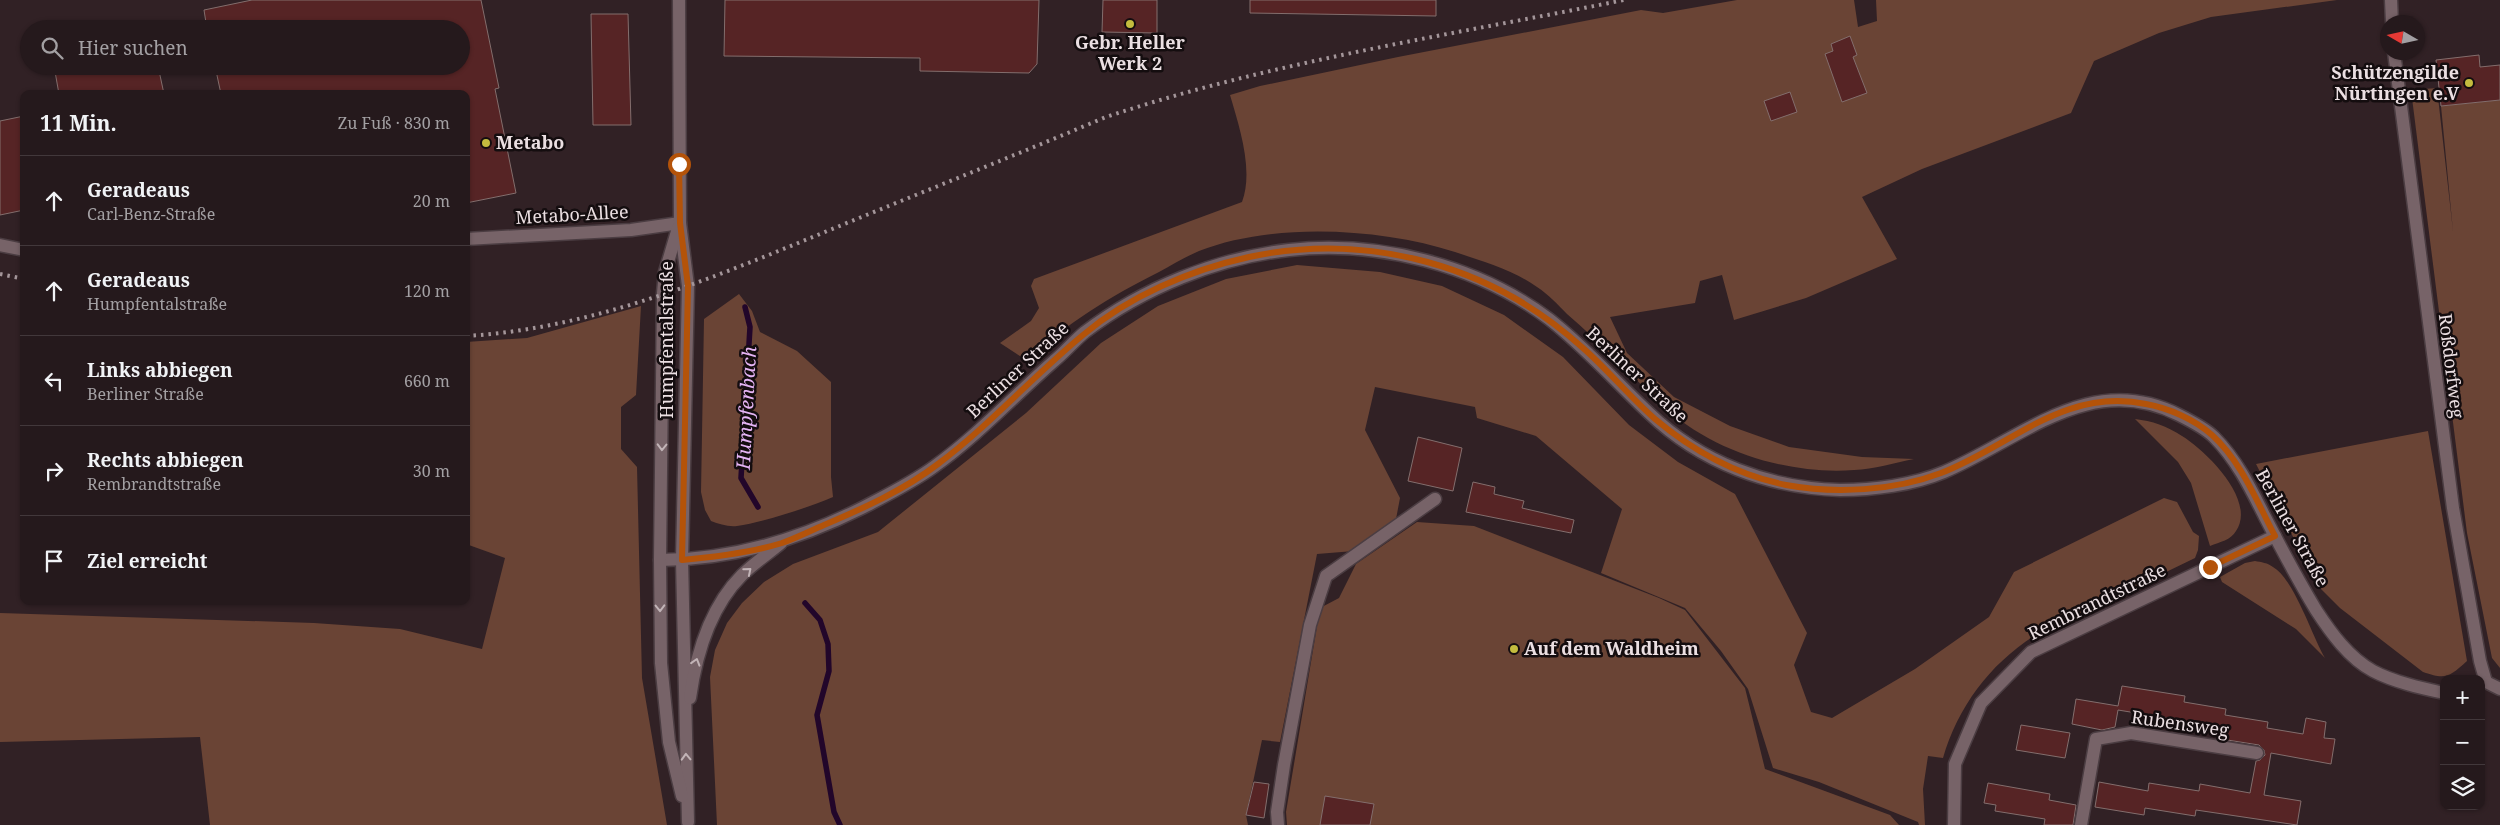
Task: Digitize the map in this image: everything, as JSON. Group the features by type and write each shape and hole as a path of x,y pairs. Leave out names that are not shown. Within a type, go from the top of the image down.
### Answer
{"street":[{"path":"679,0 680,223"},
{"path":"2391,0 2392,15"},
{"name":"Roßdorfweg","path":"2395,60 2453,508 2483,675"},
{"name":"Metabo-Allee","path":"470,239 631,230 680,223"},
{"name":"Humpfentalstraße","path":"680,223 665,272 663,293 660,663 669,742 688,824"},
{"name":"Humpfentalstraße","path":"680,223 688,286 682,560 688,824"},
{"path":"0,246 20,249"},
{"name":"Berliner Straße","path":"660,560 718,557 781,543 887,495 936,466 968,440 1084,333 1143,296 1194,274 1247,258 1290,250 1348,249 1406,256 1456,271 1504,291 1525,303 1567,334 1653,417 1689,445 1730,468 1787,485 1846,490 1918,480 1942,473 2061,412 2100,400 2132,401 2175,412 2211,434 2244,476 2321,618 2336,638 2355,658 2374,672 2440,692"},
{"path":"1278,825 1276,812 1310,625 1326,576 1436,499"},
{"name":"Rembrandtstraße","path":"1954,825 1955,764 1981,703 2031,652 2275,536"},
{"path":"685,728 694,669 705,634 721,604 741,576 781,543"},
{"path":"2485,683 2500,689"},
{"name":"Rubensweg","path":"2081,825 2096,739 2131,733 2257,753"}],"shaded area":[{"path":"1737,0 1854,0 1858,27 1877,21 1876,0 2337,0 2211,17 2159,33 2094,61 2071,113 1922,169 1862,197 1897,259 1806,298 1734,320 1722,275 1700,281 1695,303 1610,317 1627,353 1674,397 1730,426 1789,447 1862,457 1914,459 1869,468 1828,471 1776,464 1726,447 1702,435 1681,421 1549,296 1528,281 1497,266 1455,252 1426,244 1361,233 1293,232 1228,242 1194,253 1123,291 1073,322 1026,360 1000,343 1031,321 1039,308 1031,286 1034,279 1242,202 1245,189 1246,162 1241,134 1230,95 1260,86 1398,57 1641,10 1663,13"},
{"path":"2437,88 2453,231 2441,106 2500,100 2500,668 2492,658 2467,533 2411,90"},
{"path":"1297,265 1380,272 1442,286 1504,315 1563,357 1629,425 1678,462 1735,494 1807,633 1794,665 1811,712 1832,718 1915,669 1989,617 2014,572 2164,498 2177,502 2193,532 2199,536 2198,550 2195,558 2041,632 2018,647 2003,660 1977,689 1967,705 1949,739 1943,758 1928,756 1923,789 1925,825 1919,825 1918,822 1819,782 1773,768 1748,689 1721,651 1685,608 1601,573 1622,509 1536,436 1477,418 1475,407 1375,387 1365,430 1400,498 1396,519 1354,551 1317,554 1280,742 1262,740 1246,815 1248,825 717,825 710,677 715,650 727,623 742,603 764,582 793,564 878,532 1026,413 1101,343 1158,306 1226,279"},
{"path":"739,294 752,311 760,332 797,351 831,382 831,477 833,497 772,518 734,526 711,521 705,510 701,492 704,319"},
{"path":"641,306 636,395 621,407 621,449 637,467 642,678 667,825 210,825 200,737 0,742 0,613 314,623 400,629 482,649 505,558 470,545 470,342 527,338"},
{"path":"2135,419 2159,424 2182,436 2203,452 2226,477 2240,505 2241,519 2231,537 2210,546 2191,483 2178,462"},
{"path":"2428,431 2467,661 2449,675 2437,676 2423,672 2340,608 2318,586 2256,464"},
{"name":"Auf dem Waldheim","path":"1417,522 1474,526 1659,598 1685,610 1745,688 1765,769 1890,815 1899,825 1287,825 1286,812 1320,608 1339,598 1356,564"},
{"path":"2255,561 2271,566 2281,573 2295,595 2325,658 2296,629 2222,582 2220,577 2245,563"}],"building":[{"name":"Metabo","path":"252,0 481,0 499,88 495,89 516,193 470,202 470,90 220,90 217,75 470,75 470,20 206,20 204,10"},
{"path":"725,0 1039,0 1037,64 1029,73 920,71 920,58 724,56"},
{"path":"1103,0 1157,0 1157,33 1102,32"},
{"path":"1250,0 1436,0 1436,16 1250,13"},
{"path":"591,14 628,14 631,125 593,125"},
{"path":"1850,36 1857,55 1853,57 1867,93 1842,102 1825,54 1833,51 1831,44"},
{"name":"Schützengilde Nürtingen e.V","path":"2479,55 2480,67 2500,65 2500,100 2441,106 2436,60"},
{"path":"56,75 160,75 163,90 58,90"},
{"path":"1790,92 1797,112 1771,121 1764,101"},
{"path":"20,117 20,211 0,215 0,121"},
{"path":"1418,437 1462,448 1453,491 1408,481"},
{"path":"1473,482 1495,487 1494,494 1524,501 1522,508 1574,520 1571,533 1466,512"},
{"path":"2122,686 2185,696 2184,702 2226,709 2225,715 2268,722 2267,728 2303,734 2306,718 2326,722 2324,738 2335,739 2331,764 2271,753 2264,795 2301,801 2297,825 2196,810 2195,816 2145,808 2144,815 2095,807 2099,782 2148,791 2149,783 2199,791 2200,784 2250,793 2256,761 2265,755 2264,750 2259,745 2221,739 2222,734 2178,726 2179,720 2118,710 2115,727 2102,730 2072,724 2076,699 2118,706"},
{"path":"2021,725 2070,733 2065,758 2016,750"},
{"path":"1254,782 1269,784 1264,818 1246,815"},
{"path":"1988,783 2050,794 2049,800 2076,805 2073,825 2044,825 2045,819 1995,811 1996,805 1984,803"},
{"path":"1325,796 1374,804 1370,825 1320,825"}],"waterway":[{"name":"Humpfenbach","path":"745,307 750,327 741,478 758,507"},
{"name":"Humpfenbach","path":"805,603 820,620 828,644 829,671 817,715 834,812 840,825"}],"railway":[{"path":"470,336 557,324 603,313 691,285 1106,117 1169,97 1233,80 1363,51 1624,0"},
{"path":"0,274 20,278"}],"place":[{"name":"Gebr. Heller Werk 2","path":"1130,24"},
{"name":"Schützengilde Nürtingen e.V","path":"2469,83"},
{"name":"Metabo","path":"486,143"},
{"name":"Auf dem Waldheim","path":"1514,649"}],"route":[{"path":"679,164 680,223 688,286 682,560 718,557 781,543 849,514 903,488 936,466 968,440 1084,333 1143,296 1176,280 1212,267 1290,250 1348,249 1406,256 1431,262 1504,291 1546,317 1567,334 1586,350 1653,417 1689,445 1730,468 1787,485 1846,490 1918,480 1942,473 1995,446 2047,416 2089,402 2100,400 2132,401 2154,405 2175,412 2211,434 2235,462 2275,536 2210,567"}]}
